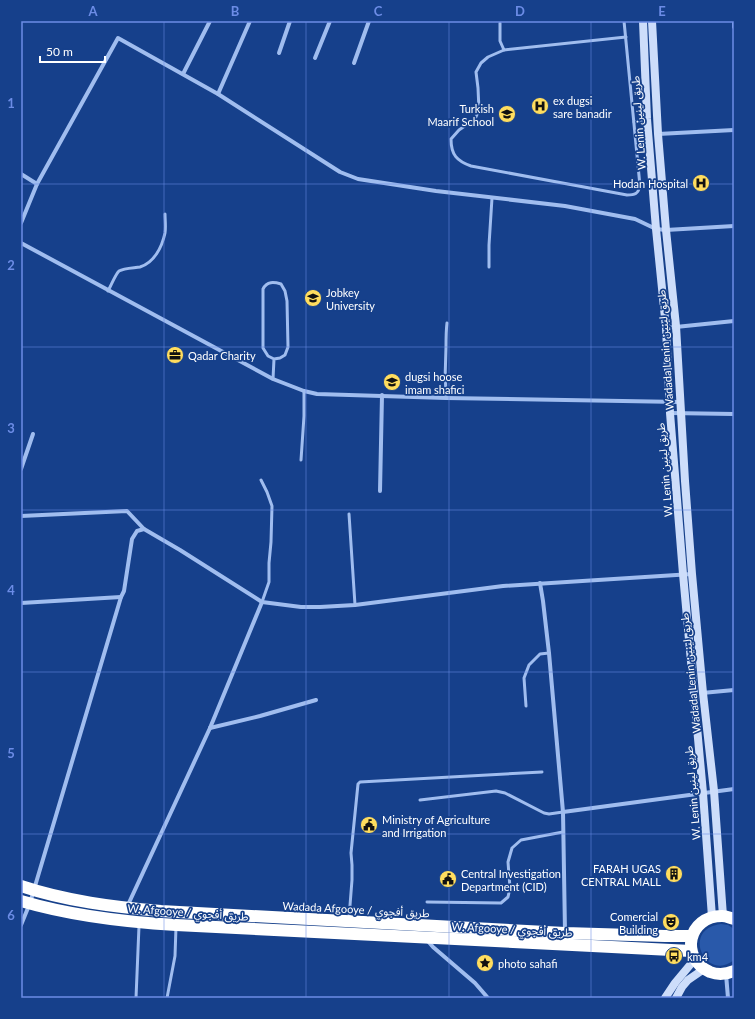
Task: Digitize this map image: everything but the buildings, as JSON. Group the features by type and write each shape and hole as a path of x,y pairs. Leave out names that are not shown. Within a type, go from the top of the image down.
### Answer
{"highway":[{"name":"Wadada Afgooye / طريق أفجوي","path":"21,886 73,899 127,908 177,912 565,933 692,936"},
{"name":"W. Afgooye / طريق أفجوي","path":"26,902 77,914 139,923 176,926 426,938 693,955"},
{"path":"723,917 702,921 697,926 692,936 693,955 698,964 714,974 730,972"}],"main road":[{"name":"W. Lenin طريق لينين","path":"643,21 656,229 666,328 670,413 676,481 688,574 694,693 703,793 723,917"},
{"name":"Wadada Lenin طريق لينين","path":"652,21 658,134 676,326 685,481 688,574 714,791 723,917"},
{"path":"676,481 685,481"},
{"path":"666,998 674,983 693,955"},
{"path":"676,998 688,980 704,969"}],"street":[{"path":"183,74 210,21"},
{"path":"218,94 250,21"},
{"path":"279,53 290,21"},
{"path":"315,58 330,21"},
{"path":"354,63 369,21"},
{"path":"734,21 734,27"},
{"path":"21,223 37,184 118,38 218,94 340,172 358,179 436,191 573,208 635,219 656,229 666,230 734,226"},
{"path":"658,134 734,130"},
{"path":"21,174 37,184"},
{"path":"21,243 273,379 304,391 317,394 446,398 680,402"},
{"path":"666,328 734,321"},
{"path":"380,491 382,395"},
{"path":"670,413 734,414"},
{"path":"21,469 33,434"},
{"path":"21,516 127,511 144,529 262,602 301,607 354,605 503,586 688,574"},
{"path":"21,925 26,902 34,890 124,591 132,539 137,531 144,529"},
{"path":"540,583 549,653 563,812 565,933"},
{"path":"21,603 121,597"},
{"path":"127,908 210,728 262,602"},
{"path":"694,693 734,690"},
{"path":"210,728 316,700"},
{"path":"563,812 734,789"},
{"path":"426,938 433,947 475,983 488,998"},
{"path":"728,998 730,972"}],"lane":[{"path":"624,21 626,37 640,186 639,191 636,194 627,195 471,166 457,159 451,146 451,139 459,130 475,119 479,110 476,72 481,63 488,57 504,50 626,37"},
{"path":"500,23 500,41 504,50"},
{"path":"634,122 648,119"},
{"path":"489,267 492,198"},
{"path":"108,291 120,270 142,266 148,263 156,255 162,244 165,233 165,214"},
{"path":"270,283 281,284 285,291 287,301 288,347 285,355 274,359 268,356 263,348 263,289 270,283"},
{"path":"446,398 445,362 447,322"},
{"path":"273,379 274,359"},
{"path":"302,460 304,391"},
{"path":"261,480 272,506 269,582 262,602"},
{"path":"349,514 354,605"},
{"path":"526,706 524,678 529,665 540,654 549,653"},
{"path":"348,921 352,880 351,853 358,784 360,782 542,772"},
{"path":"420,800 496,791 505,793 544,813 549,814 563,812"},
{"path":"427,902 501,903 508,897 510,888 508,862 512,848 521,840 564,832"},
{"path":"136,998 139,923"},
{"path":"167,998 175,956 176,926"}],"shaded area":[{"path":"721,924 728,925 734,929 734,960 724,965 714,965 707,960 702,952 700,944 702,935 709,928"}],"place":[{"name":"ex dugsi sare banadir","path":"540,106"},
{"name":"Turkish Maarif School","path":"507,114"},
{"name":"Hodan Hospital","path":"701,183"},
{"name":"Jobkey University","path":"313,298"},
{"name":"Qadar Charity","path":"175,355"},
{"name":"dugsi hoose imam shafici","path":"392,382"},
{"name":"Ministry of Agriculture and Irrigation","path":"369,825"},
{"name":"FARAH UGAS CENTRAL MALL","path":"674,874"},
{"name":"Central Investigation Department (CID)","path":"448,879"},
{"name":"Comercial Building","path":"671,922"},
{"name":"km4","path":"674,956"},
{"name":"photo sahafi","path":"485,963"}]}
